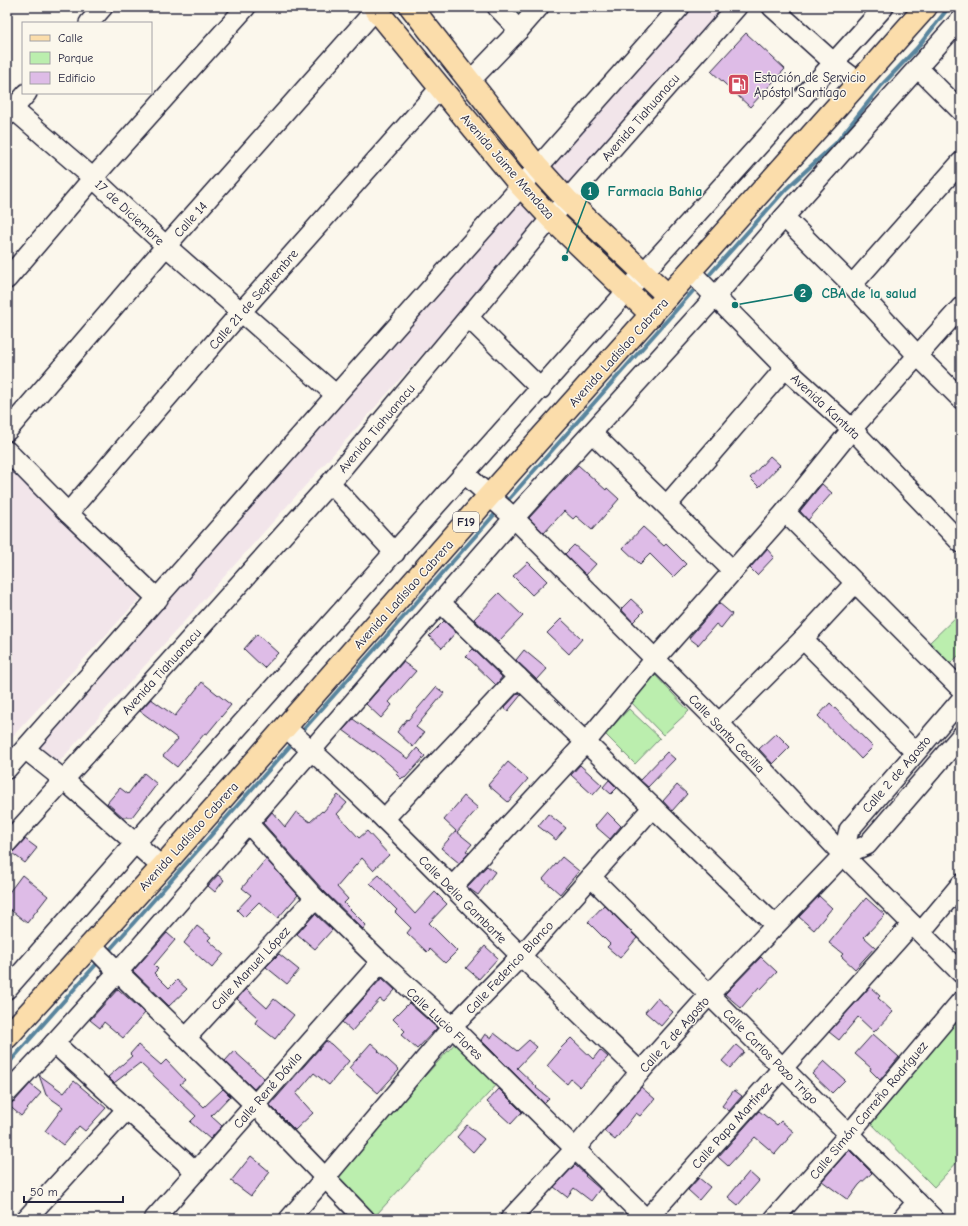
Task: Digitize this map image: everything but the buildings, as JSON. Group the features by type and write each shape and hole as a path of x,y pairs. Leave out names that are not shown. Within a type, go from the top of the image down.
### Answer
{"main road":[{"name":"Avenida Jaime Mendoza","path":"411,7 538,168 567,200 668,296"},
{"name":"Avenida Ladislao Cabrera","path":"7,1037 104,957 162,867 489,496 926,7"},
{"name":"Avenida Jaime Mendoza","path":"375,8 521,186 551,218 652,315"}],"street":[{"path":"90,22 103,7"},
{"path":"7,279 93,178 246,7"},
{"path":"497,7 520,30"},
{"path":"470,81 520,30 539,7"},
{"path":"7,770 336,395 680,7"},
{"name":"Avenida Tiahuanacu","path":"7,843 330,482 469,318 551,218 737,7"},
{"path":"772,7 834,63 860,82"},
{"path":"7,989 627,291 884,7"},
{"name":"Calle 14","path":"7,431 166,246 375,8"},
{"path":"7,1093 54,1044 104,957 248,823 514,518 716,297 784,217 961,19"},
{"path":"918,68 961,111"},
{"name":"Calle 21 de Septiembre","path":"68,513 241,312 441,87"},
{"path":"10,113 27,94"},
{"name":"17 de Diciembre","path":"10,113 93,178 166,246 336,395"},
{"path":"852,285 961,162"},
{"path":"784,217 852,285 918,356 961,399"},
{"name":"Avenida Kantuta","path":"690,271 785,368 852,429 961,544"},
{"path":"452,887 586,742 655,659 786,512 852,429 961,307"},
{"path":"469,318 541,389"},
{"path":"667,505 785,368"},
{"path":"592,433 733,571"},
{"path":"7,451 68,513 158,599"},
{"name":"Calle Santa Cecilia","path":"465,474 514,518 719,723 843,854 961,973"},
{"path":"330,482 395,553"},
{"path":"786,512 961,689"},
{"path":"719,723 803,639 855,583"},
{"path":"441,603 775,925"},
{"path":"803,639 916,752"},
{"path":"384,819 518,677"},
{"name":"Calle 2 de Agosto","path":"843,854 849,830 961,700"},
{"name":"Calle Delia Gambarte","path":"285,727 384,819 640,1072"},
{"name":"Calle 2 de Agosto","path":"510,1219 575,1148 709,995 843,854 867,845 961,736"},
{"path":"25,749 64,780 136,842 162,867"},
{"name":"Calle Federico Blanco","path":"290,1219 452,1028 521,956 653,807"},
{"name":"Calle Lucio Flores","path":"248,823 315,898 452,1028 646,1219"},
{"name":"Calle Carlos Pozo Trigo","path":"591,877 934,1219"},
{"name":"Calle Papa Martínez","path":"646,1219 782,1068 916,928 961,884"},
{"name":"Calle Manuel López","path":"186,1038 315,898"},
{"path":"104,957 254,1104 365,1219"},
{"name":"Calle René Dávila","path":"154,1219 381,962"},
{"name":"Calle Simón Carreño Rodríguez","path":"774,1219 849,1134 961,1001"},
{"path":"54,1044 196,1172"},
{"path":"26,1219 127,1109"},
{"path":"902,1219 917,1202"}],"shaded area":[{"path":"688,7 729,7 568,185 547,164"},
{"path":"523,198 541,221 59,762 38,745"},
{"path":"7,467 140,598 11,738 7,737"}],"green space":[{"path":"508,7 532,7 524,16 516,15"},
{"path":"961,612 961,653 949,665 928,644"},
{"path":"655,675 689,711 663,735 629,700"},
{"path":"629,709 660,738 635,764 605,734"},
{"path":"961,1015 961,1158 934,1187 866,1118"},
{"path":"458,1040 502,1079 376,1215 333,1176"}],"waterway":[{"path":"710,274 786,189 836,143 881,86 917,48 949,7"},
{"path":"509,499 693,291"},
{"path":"304,729 494,515"},
{"path":"106,954 290,746"},
{"path":"7,1065 100,960"}],"place":[{"name":"Estación de Servicio Apóstol Santiago","path":"738,84"},
{"name":"Farmacia Bahia","path":"565,258"},
{"name":"CBA de la salud","path":"735,305"}]}
